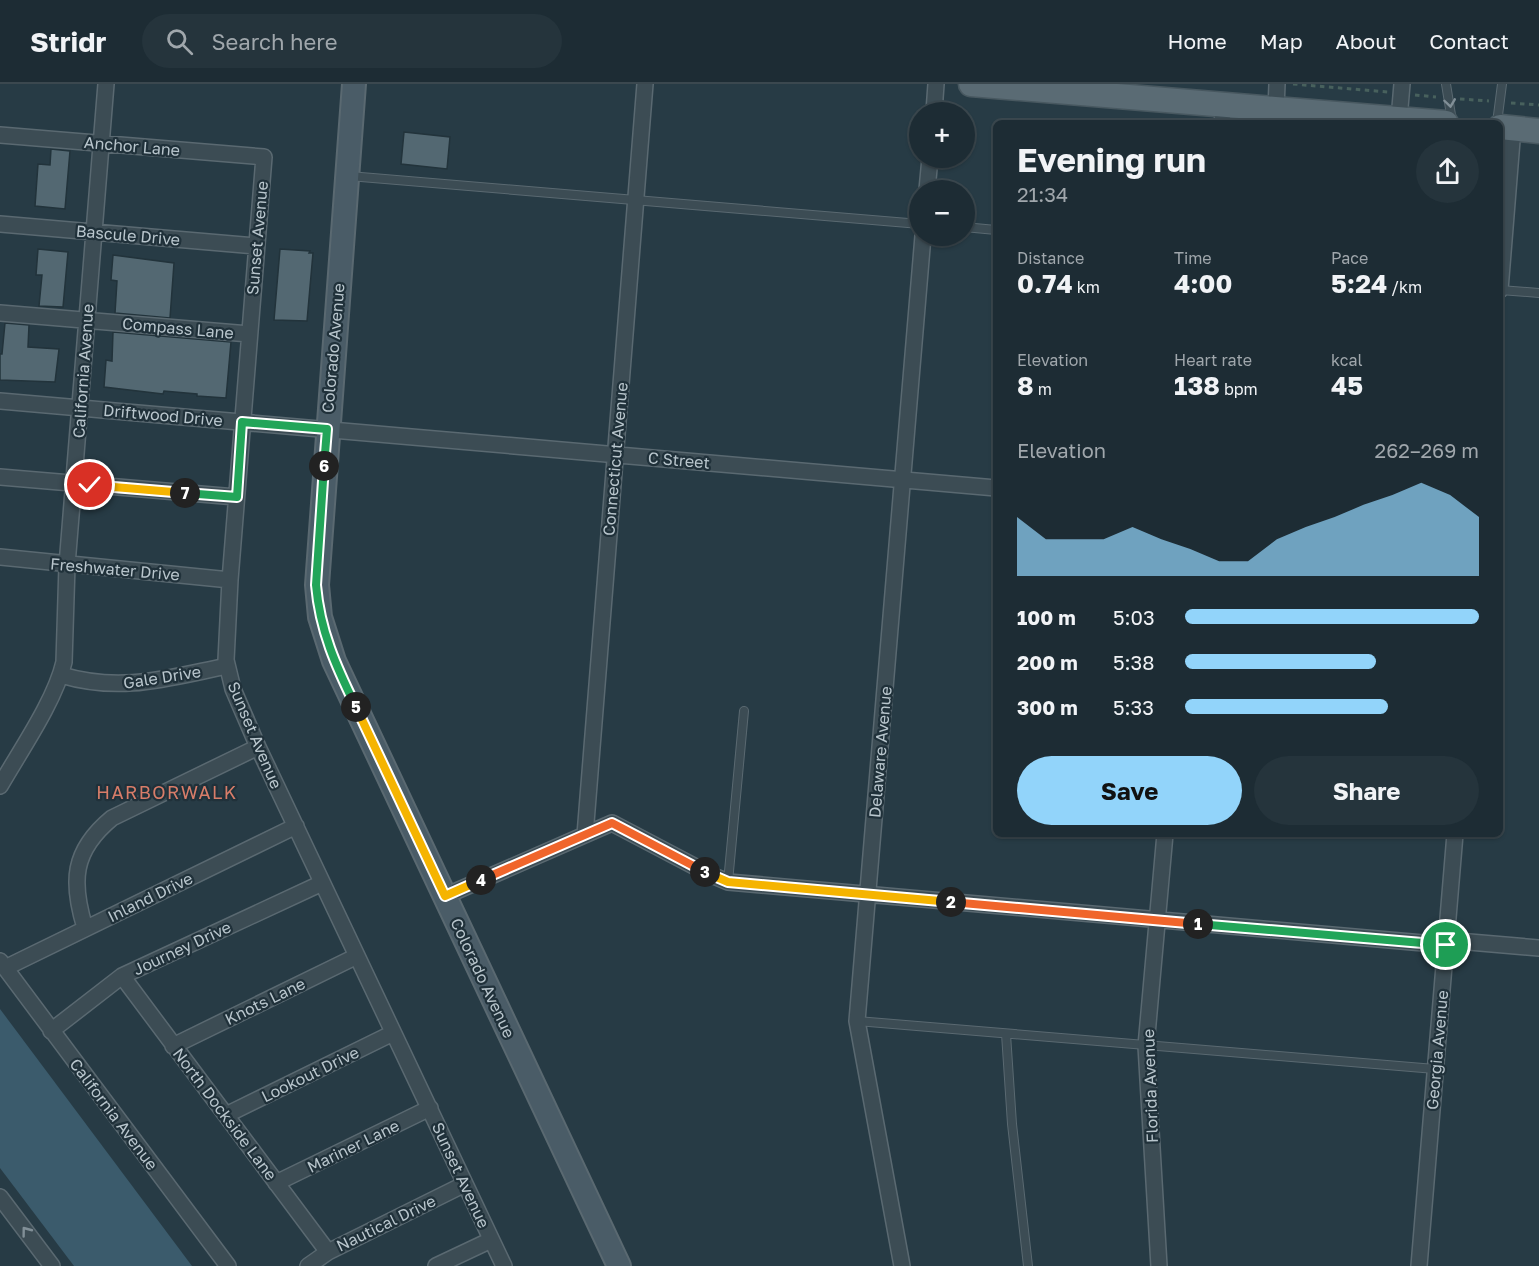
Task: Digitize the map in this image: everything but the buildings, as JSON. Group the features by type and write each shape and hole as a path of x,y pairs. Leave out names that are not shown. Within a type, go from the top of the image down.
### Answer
{"main road":[{"name":"Colorado Avenue","path":"354,84 316,585 324,632 334,661 619,1266"},
{"path":"971,84 999,85 1223,114 1276,109 1411,120"},
{"path":"1503,126 1539,131"}],"street":[{"name":"California Avenue","path":"0,786 61,675 66,645 67,565 106,84"},
{"name":"Connecticut Avenue","path":"585,834 645,84"},
{"path":"934,102 936,84"},
{"path":"1276,109 1277,84"},
{"path":"1399,119 1402,89"},
{"name":"Anchor Lane","path":"0,135 264,157"},
{"name":"Sunset Avenue","path":"264,157 230,580 227,666 233,689 258,747 504,1266"},
{"name":"Bascule Drive","path":"0,224 256,246"},
{"name":"Delaware Avenue","path":"902,1266 857,1021 922,246"},
{"name":"Compass Lane","path":"0,313 249,334"},
{"name":"Driftwood Drive","path":"0,401 327,429"},
{"name":"C Street","path":"327,429 993,488"},
{"path":"0,477 237,497"},
{"name":"Freshwater Drive","path":"0,557 230,580"},
{"name":"Gale Drive","path":"61,675 87,682 124,684 152,681 227,666"},
{"path":"85,928 77,902 76,878 80,861 98,831 112,818 258,747"},
{"path":"445,896 612,823 728,882 1157,921 1539,948"},
{"name":"Inland Drive","path":"2,965 85,928 296,826"},
{"name":"Florida Avenue","path":"1159,1266 1146,1046 1164,837"},
{"name":"Georgia Avenue","path":"1419,1266 1455,837"},
{"name":"Journey Drive","path":"51,1031 122,976 322,883"},
{"name":"Knots Lane","path":"173,1046 357,956"},
{"name":"California Avenue","path":"2,965 228,1266"},
{"name":"North Dockside Lane","path":"122,976 328,1252"},
{"name":"Lookout Drive","path":"226,1115 393,1033"},
{"name":"Mariner Lane","path":"276,1183 430,1108"},
{"name":"Nautical Drive","path":"308,1266 328,1252 465,1184"},
{"path":"0,1197 52,1266"},
{"path":"436,1266 491,1240"}],"lane":[{"path":"1446,84 1452,120"},
{"path":"1502,84 1500,102 1502,120"},
{"path":"347,175 909,223"},
{"path":"975,228 993,230"},
{"path":"1503,290 1539,293"},
{"path":"728,882 744,711"},
{"path":"857,1021 1436,1069"},
{"path":"1006,1034 1012,1124 1029,1266"}],"path":[{"path":"1288,84 1402,89 1450,98 1539,105"}],"water":[{"path":"0,1009 192,1266 74,1266 0,1168"}],"district":[{"name":"HARBORWALK","path":"167,792"}],"route":[{"path":"90,485 237,497 242,422 327,429 316,585 320,617 334,661 445,896 612,823 728,882 1446,945"}]}
